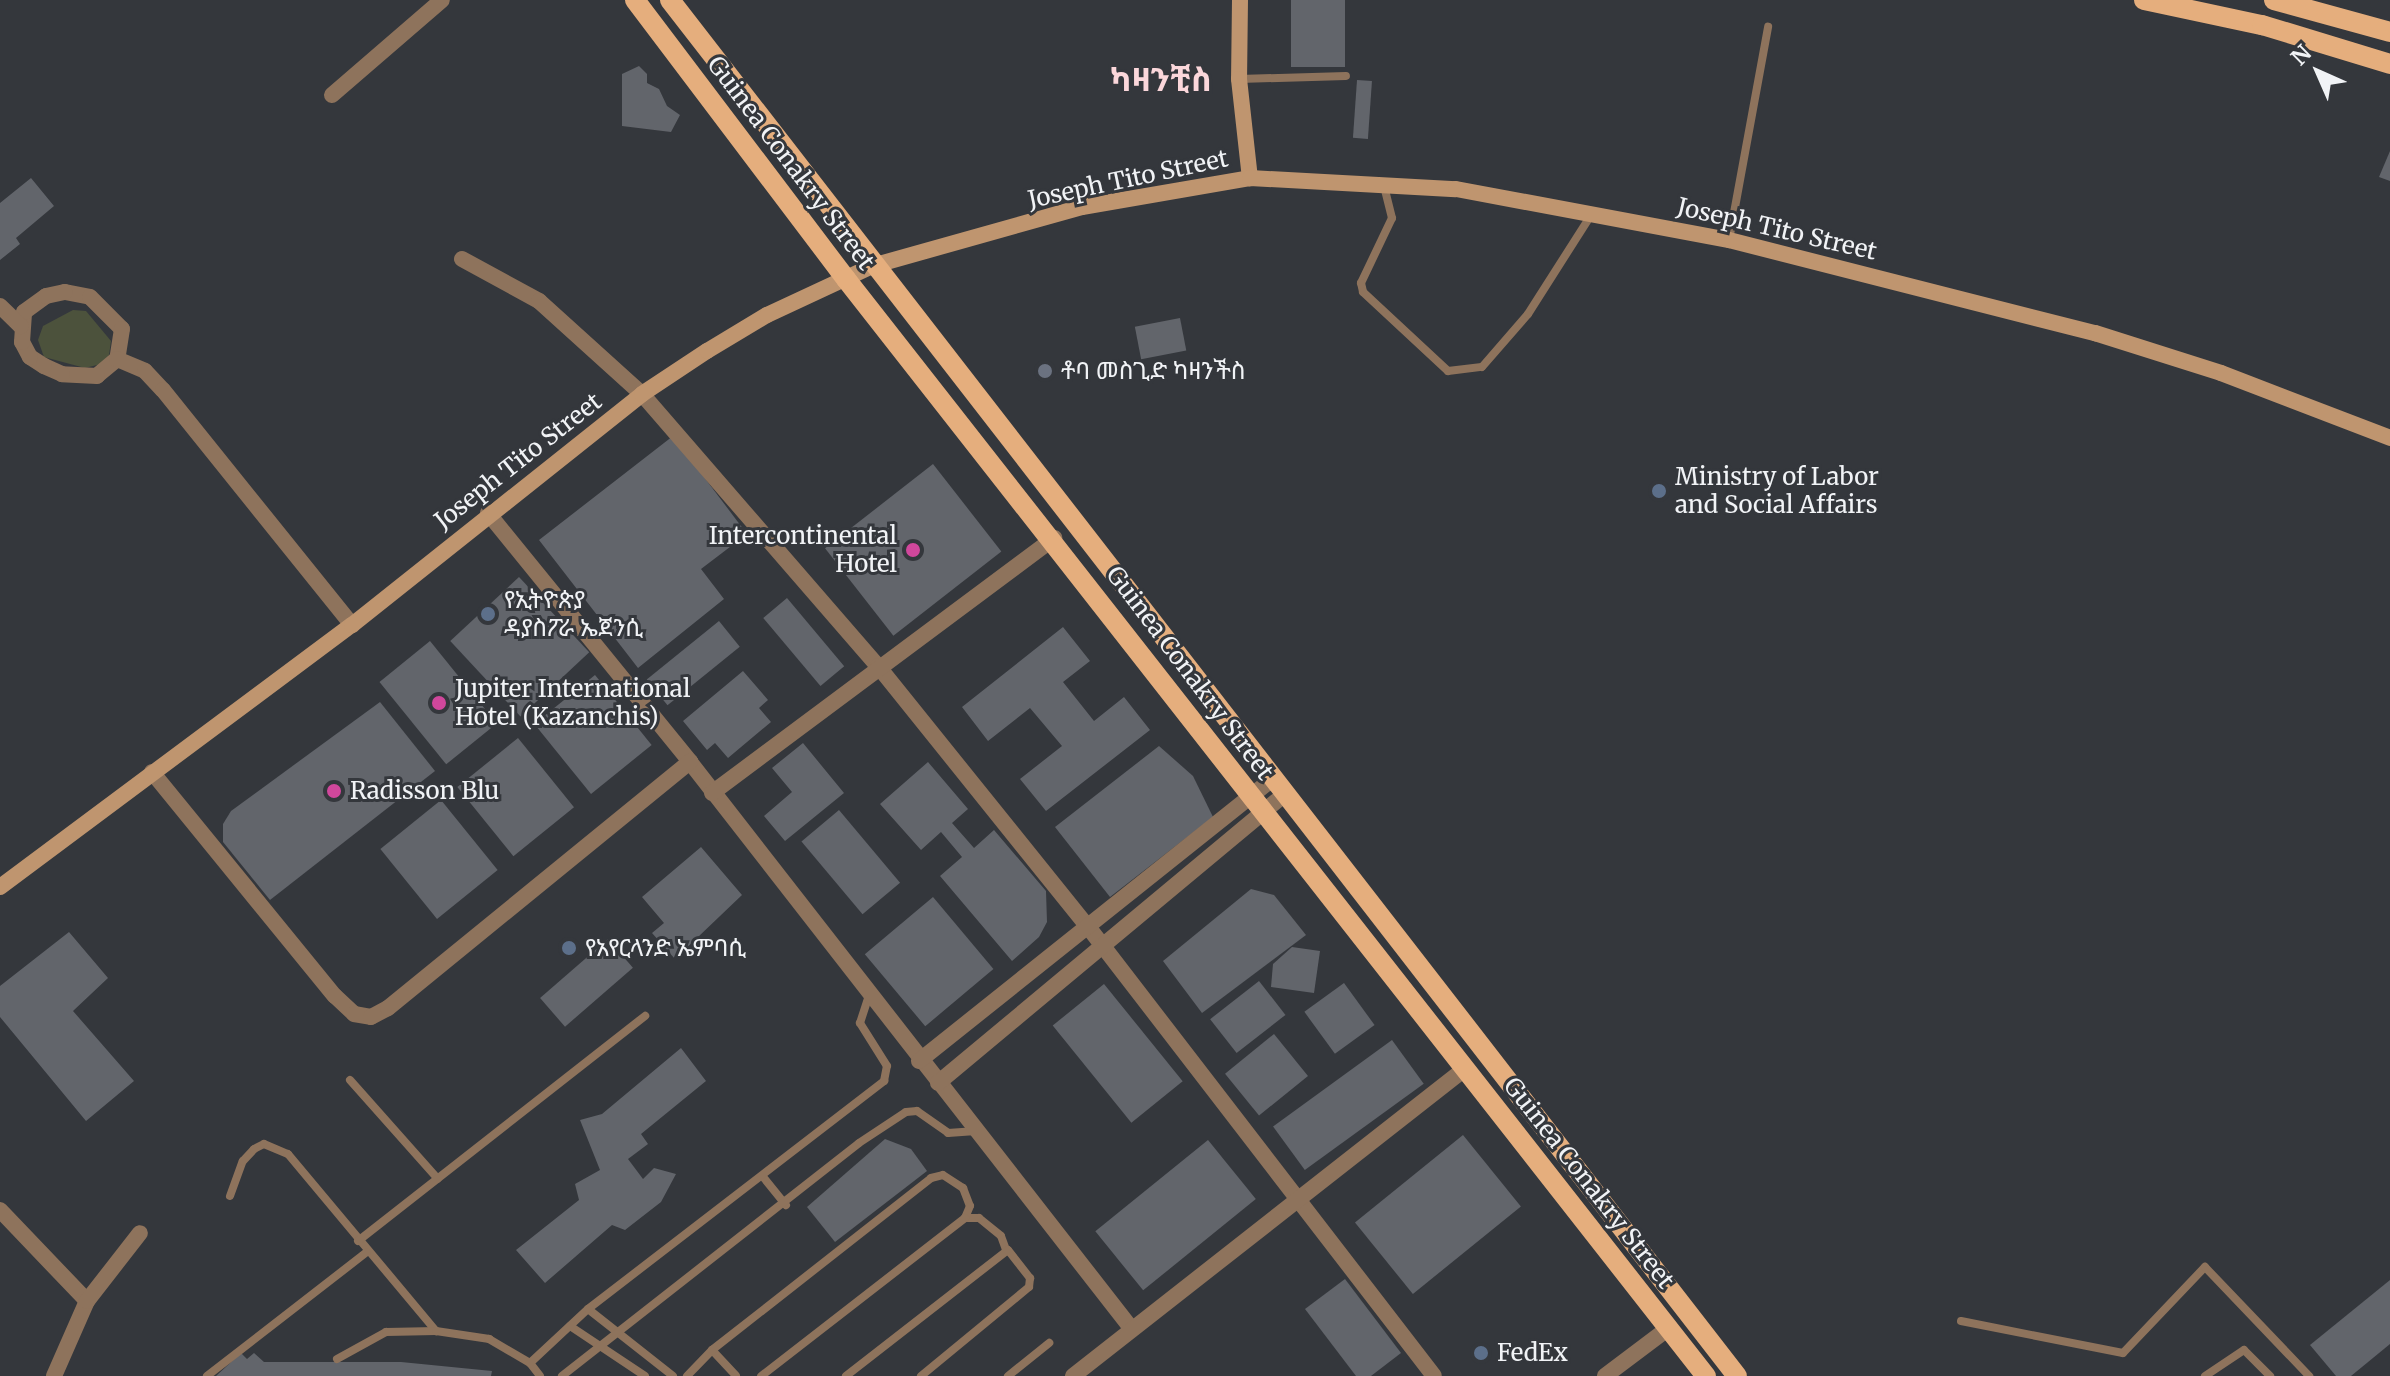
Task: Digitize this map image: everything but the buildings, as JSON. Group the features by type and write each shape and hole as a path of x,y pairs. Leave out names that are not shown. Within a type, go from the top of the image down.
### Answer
{"main road":[{"name":"Guinea Conakry Street","path":"635,0 846,279 1054,538 1257,804 1706,1376"},
{"name":"Guinea Conakry Street","path":"670,0 872,266 1444,994 1737,1376"},
{"path":"1240,0 1239,79 1250,178"},
{"path":"2144,0 2262,25 2390,64"},
{"path":"2274,0 2390,32"},
{"name":"Joseph Tito Street","path":"1,885 352,625 488,513 642,394 767,315 872,266 1082,207 1250,178 1456,189 1729,240 2095,333 2221,373 2390,438"},
{"path":"1116,619 1138,602"}],"street":[{"path":"332,95 442,0"},
{"path":"462,259 539,301 642,394 878,666 1089,928 1434,1376"},
{"path":"46,296 90,297 122,329 117,359 97,376 62,374 30,357 21,326 24,312 46,296"},
{"path":"0,306 21,326"},
{"path":"117,359 145,371 163,390 352,625"},
{"path":"488,513 690,762 919,1061 1131,1328"},
{"path":"712,793 878,666 1054,538"},
{"path":"152,772 335,996 354,1014 371,1017 388,1008 690,762"},
{"path":"919,1061 1089,928 1280,785"},
{"path":"938,1083 1103,948 1257,804"},
{"path":"1421,1011 1444,994"},
{"path":"1073,1376 1466,1068"},
{"path":"0,1210 87,1301"},
{"path":"54,1376 87,1301 140,1233"},
{"path":"1605,1376 1670,1327"}],"lane":[{"path":"1729,240 1768,27"},
{"path":"1239,79 1346,76"},
{"path":"1384,185 1392,218 1361,283 1363,292 1448,371 1482,367 1528,314 1592,214"},
{"path":"530,1363 588,1309 687,1231 764,1178 889,1073 860,1023 869,995"},
{"path":"358,1241 645,1016"},
{"path":"350,1080 438,1179"},
{"path":"562,1376 786,1205 859,1143 906,1112 917,1111 948,1133 976,1131"},
{"path":"230,1196 243,1161 264,1144 288,1154 302,1167 358,1241 436,1331"},
{"path":"687,1376 712,1350 931,1178 943,1175 963,1188 970,1206 965,1218 761,1376"},
{"path":"764,1178 786,1205"},
{"path":"921,1376 1029,1287 1030,1278 1006,1250 1001,1236 979,1218 965,1218"},
{"path":"846,1376 1006,1250"},
{"path":"207,1376 367,1252"},
{"path":"1961,1321 2123,1353 2205,1267 2309,1376"},
{"path":"588,1309 618,1336 673,1376"},
{"path":"570,1326 645,1376"},
{"path":"337,1359 386,1332 436,1331 489,1339 530,1363 540,1376"},
{"path":"1008,1376 1049,1343"},
{"path":"712,1350 736,1376"},
{"path":"2205,1376 2244,1350 2270,1376"}],"green space":[{"path":"73,310 86,311 111,341 109,355 101,364 85,368 44,357 38,340 43,326"}],"place":[{"name":"ቶባ መስጊድ ካዛንችስ","path":"1045,371"},
{"name":"Ministry of Labor and Social Affairs","path":"1659,491"},
{"name":"Intercontinental Hotel","path":"913,550"},
{"name":"የኢትዮጵያ ዳያስፖራ ኤጀንሲ","path":"488,614"},
{"name":"Jupiter International Hotel (Kazanchis)","path":"439,703"},
{"name":"Radisson Blu","path":"334,791"},
{"name":"የአየርላንድ ኤምባሲ","path":"569,948"},
{"name":"FedEx","path":"1481,1353"}],"district":[{"name":"ካዛንቺስ","path":"1161,80"}]}
